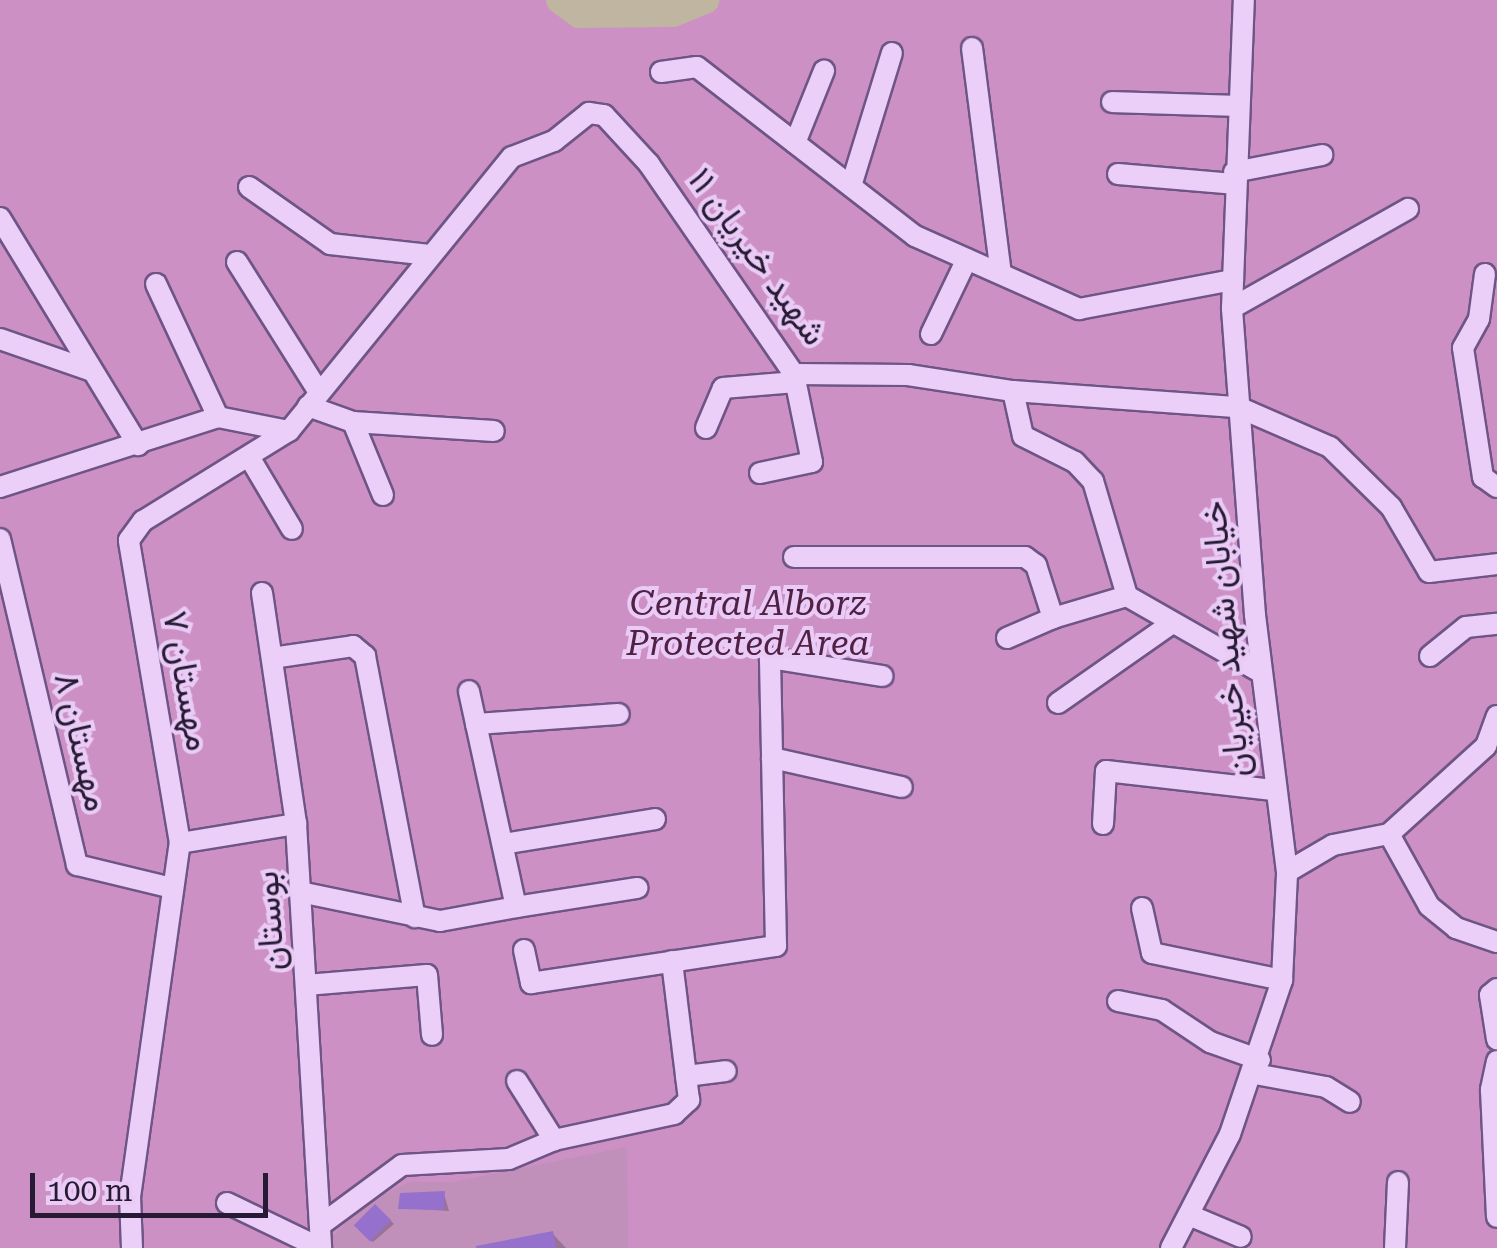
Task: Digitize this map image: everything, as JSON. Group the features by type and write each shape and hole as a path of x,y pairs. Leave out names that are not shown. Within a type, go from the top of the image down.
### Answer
{"street":[{"name":"خیابان شهید خیریان","path":"1171,1248 1258,1067 1282,980 1287,872 1272,790 1232,308 1234,178 1244,0"},
{"path":"972,48 1000,273"},
{"path":"851,186 892,54"},
{"path":"660,72 697,67 914,236 1079,309 1233,280"},
{"path":"796,144 824,71"},
{"path":"1112,102 1238,106"},
{"name":"شهید خیریان ۱۱","path":"429,256 512,157 554,141 588,114 604,115 649,164 795,378 908,375 1013,391 1238,408 1330,447 1391,507 1429,572 1497,564"},
{"path":"1118,174 1234,178 1322,156"},
{"path":"249,187 330,244 429,256"},
{"path":"1232,308 1408,208"},
{"path":"0,218 138,446"},
{"name":"مهستان ۷","path":"132,1248 130,1197 180,843 129,540 143,521 251,460 289,431 429,256"},
{"path":"932,334 967,259"},
{"path":"237,262 314,399 353,422 494,431"},
{"path":"1485,274 1478,319 1463,348 1483,477 1497,487"},
{"path":"156,284 218,416"},
{"path":"0,339 92,372"},
{"path":"706,428 723,388 795,378 812,462 760,473"},
{"path":"1013,391 1023,436 1075,462 1093,481 1127,596 1262,673"},
{"path":"0,487 138,446 218,416 289,431"},
{"path":"353,422 383,496"},
{"path":"251,460 292,528"},
{"name":"مهستان ۸","path":"0,539 77,865 172,888"},
{"path":"794,556 1025,557 1036,566 1053,618"},
{"name":"بوستان","path":"262,593 296,824 321,1248"},
{"path":"1007,638 1053,618 1127,596"},
{"path":"1058,703 1171,624"},
{"path":"1430,656 1466,626 1497,624"},
{"path":"272,658 354,646 365,656 415,918"},
{"path":"524,950 531,983 776,946 770,658 884,676"},
{"path":"469,691 516,907"},
{"path":"476,724 619,714"},
{"path":"1287,872 1313,854 1389,834 1486,746 1497,716"},
{"path":"772,758 902,787"},
{"path":"1103,824 1106,770 1272,790"},
{"path":"503,844 654,819"},
{"path":"180,843 296,824"},
{"path":"1281,834 1313,854"},
{"path":"1389,834 1430,906 1456,928 1497,942"},
{"path":"300,892 440,921 638,888"},
{"path":"1142,908 1152,953 1282,980"},
{"path":"322,1224 402,1165 509,1158 554,1140 674,1114 689,1100 672,961"},
{"path":"306,984 427,975 432,1034"},
{"path":"1497,989 1490,995 1497,1040"},
{"path":"1118,1001 1162,1010 1210,1042 1258,1067 1326,1088 1350,1102"},
{"path":"1497,1061 1491,1090 1497,1217"},
{"path":"686,1076 726,1070"},
{"path":"517,1081 554,1140"},
{"path":"1394,1248 1398,1182"},
{"path":"227,1203 321,1248"},
{"path":"1189,1215 1241,1237"}],"green space":[{"name":"Central Alborz Protected Area","path":"0,0 1497,0 1497,1248 0,1248"}],"shaded area":[{"path":"627,1147 628,1248 330,1248 329,1239 372,1200 409,1182 452,1182"}],"building":[{"path":"445,1191 444,1210 398,1209 400,1193"},
{"path":"375,1204 391,1220 370,1241 354,1225"},
{"path":"553,1231 556,1248 476,1248 476,1246"}],"waterway":[{"path":"560,0 579,14 673,13 705,0"}]}
